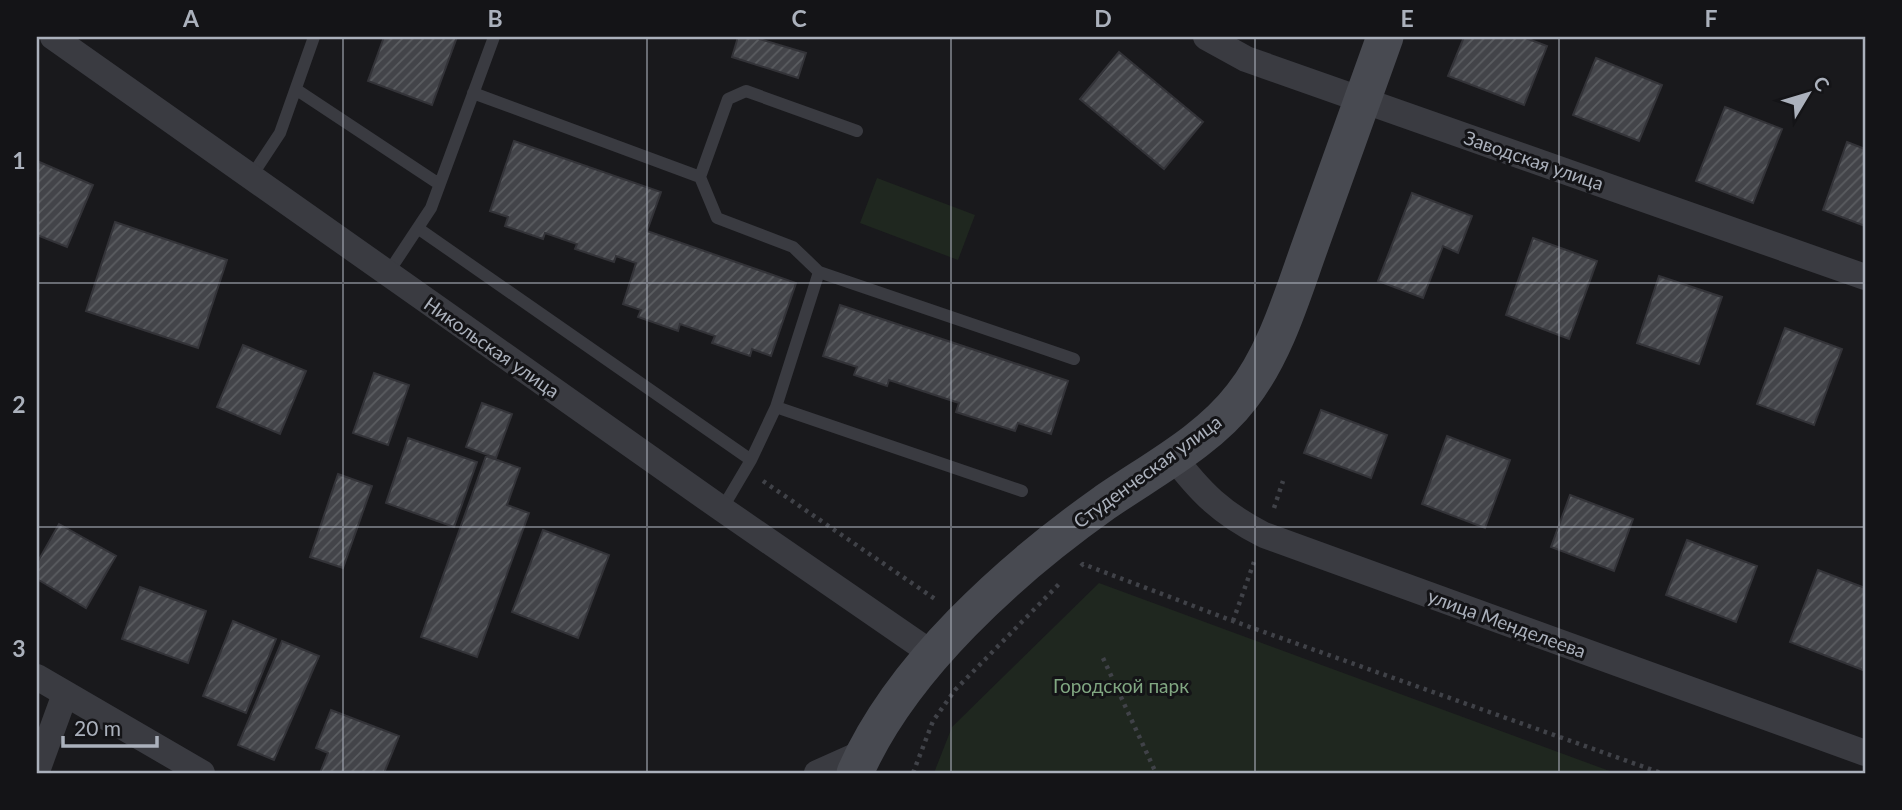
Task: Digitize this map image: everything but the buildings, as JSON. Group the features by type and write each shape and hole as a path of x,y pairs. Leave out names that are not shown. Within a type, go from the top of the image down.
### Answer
{"street":[{"name":"Никольская улица","path":"53,37 722,509 934,655"},
{"name":"Заводская улица","path":"1206,37 1246,58 1865,277"},
{"name":"Студенческая улица","path":"860,762 901,696 934,655 1042,550 1225,415 1243,395 1262,363 1297,280 1385,37"},
{"name":"улица Менделеева","path":"1172,455 1211,502 1235,520 1264,535 1865,753"},
{"path":"37,677 202,773"},
{"path":"37,771 65,694"},
{"path":"817,773 860,762"}],"lane":[{"path":"251,177 280,133 314,37"},
{"path":"388,273 419,229 439,184 494,37"},
{"path":"297,90 439,184"},
{"path":"857,131 746,91 728,99 700,177 717,218 793,247 819,272 1074,359"},
{"path":"473,93 700,177"},
{"path":"419,229 748,465"},
{"path":"722,509 748,465 776,407 819,272"},
{"path":"776,407 1022,491"}],"path":[{"path":"748,465 946,606"},
{"path":"1074,572 1083,564 1233,621 1661,773"},
{"path":"913,773 933,721 955,690 1065,580"},
{"path":"1103,659 1156,773"}],"green space":[{"path":"877,178 975,215 958,260 860,223"},
{"name":"Городской парк","path":"1099,583 1615,773 934,773 952,727"}]}
